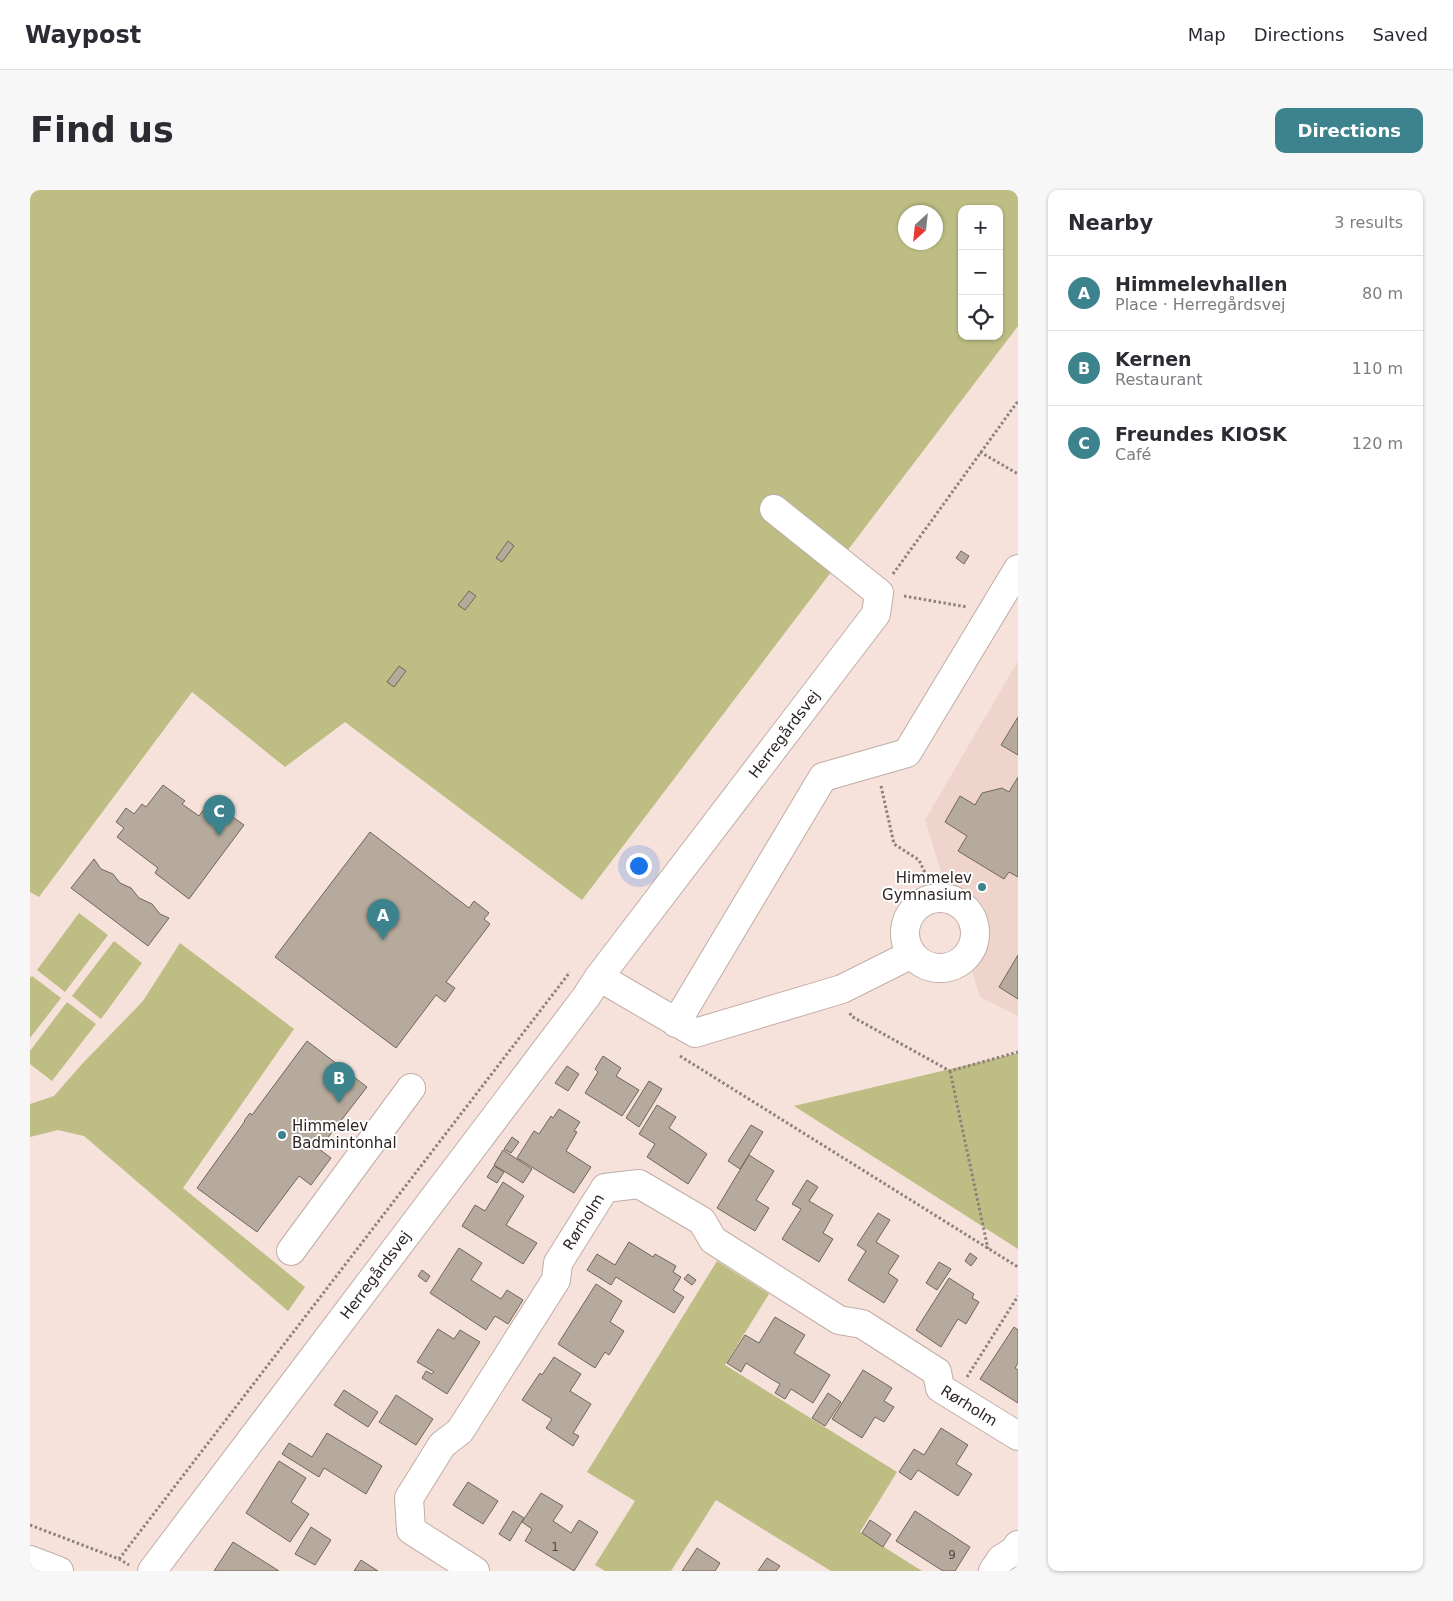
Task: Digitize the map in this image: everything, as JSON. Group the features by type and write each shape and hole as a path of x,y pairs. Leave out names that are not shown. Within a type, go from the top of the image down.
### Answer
{"street":[{"path":"774,509 879,593"},
{"path":"676,1023 823,777 907,754 1018,569"},
{"name":"Herregårdsvej","path":"142,1569 586,997 599,977 876,614 879,593"},
{"path":"937,898 954,902 968,912 973,922 975,934 973,945 959,963 937,968 926,965 916,959 905,938 909,916 926,901 937,898"},
{"path":"599,977 695,1033 842,989 912,954"},
{"path":"291,1251 411,1088"},
{"name":"Rørholm","path":"461,1568 411,1530 409,1498 442,1446 460,1432 556,1280 558,1263 605,1188 639,1184 702,1221 713,1240 839,1320 862,1324 937,1372 940,1388 1018,1436"},
{"path":"993,1571 1001,1559 1014,1551 1018,1545"},
{"path":"30,1560 59,1571"}],"path":[{"path":"992,613 941,602 879,593 1018,401"},
{"path":"980,452 1018,474"},
{"path":"875,762 894,844 919,860 937,898"},
{"path":"842,989 851,1016 950,1071 1018,1052"},
{"path":"678,1055 1018,1267"},
{"path":"950,1071 988,1248"},
{"path":"119,1559 448,1131"},
{"path":"955,1396 1018,1296"},
{"path":"30,1525 142,1569"}],"shaded area":[{"name":"Himmelev Gymnasium","path":"1018,661 1018,1016 980,997 925,820"}],"green space":[{"path":"30,190 1018,190 1018,326 582,900 345,722 285,767 192,692 39,897 30,892"},
{"path":"79,913 108,935 65,992 37,970"},
{"path":"114,941 142,963 101,1019 72,996"},
{"path":"180,943 294,1029 183,1188 305,1287 288,1311 84,1136 58,1130 30,1137 30,1104 54,1096 143,1001"},
{"path":"32,976 61,998 30,1038 30,978"},
{"path":"67,1002 96,1024 52,1081 30,1064 30,1051"},
{"path":"1018,1053 1018,1249 794,1106"},
{"path":"717,1261 769,1294 725,1365 897,1472 860,1532 922,1571 831,1571 716,1500 671,1571 605,1571 595,1565 635,1501 587,1472"}],"building":[{"path":"508,541 514,546 502,562 496,558"},
{"path":"961,551 969,556 964,564 956,558"},
{"path":"469,591 476,596 465,610 458,605"},
{"path":"399,666 406,671 394,687 387,682"},
{"path":"1018,717 1018,755 1001,745"},
{"path":"1018,777 1018,877 1009,872 1004,879 958,851 967,836 945,822 960,796 975,805 982,793 1002,788 1009,792"},
{"path":"163,785 185,801 182,804 199,816 210,801 244,825 189,899 155,873 158,868 117,837 124,828 116,822 126,808 134,814 142,804 146,807"},
{"path":"370,832 469,908 474,901 489,913 484,919 490,924 446,982 455,988 445,1002 436,995 396,1048 275,957"},
{"path":"94,859 101,869 113,874 120,883 131,888 139,898 152,904 160,914 169,918 148,946 71,888"},
{"path":"1018,955 1018,999 999,987"},
{"name":"Himmelev Badmintonhal","path":"307,1041 367,1087 319,1149 331,1158 311,1185 299,1176 257,1232 197,1188 244,1121 250,1113 252,1115"},
{"path":"603,1056 621,1068 616,1076 639,1090 622,1116 585,1093 598,1072 595,1069"},
{"path":"567,1066 579,1074 568,1091 555,1083"},
{"path":"649,1081 662,1089 639,1127 626,1118"},
{"path":"657,1105 676,1117 669,1128 707,1154 688,1184 647,1157 655,1144 639,1134"},
{"path":"559,1109 580,1122 574,1131 577,1132 566,1151 591,1167 574,1193 517,1158 534,1131 539,1134 551,1116 553,1118"},
{"path":"751,1125 763,1132 740,1169 728,1161"},
{"path":"512,1137 519,1142 511,1153 504,1149"},
{"path":"503,1150 532,1169 523,1183 494,1165"},
{"path":"749,1155 774,1171 756,1200 769,1208 755,1231 717,1208"},
{"path":"494,1166 504,1172 497,1183 487,1177"},
{"path":"807,1180 818,1187 809,1201 833,1215 823,1233 833,1239 819,1262 782,1239 801,1209 792,1204"},
{"path":"503,1182 524,1196 506,1225 537,1243 523,1264 462,1226 475,1205 485,1211"},
{"path":"878,1213 890,1220 876,1242 899,1256 888,1273 898,1280 884,1303 848,1280 866,1251 857,1245"},
{"path":"629,1242 653,1257 655,1254 676,1266 673,1272 681,1277 673,1290 684,1297 674,1313 616,1277 611,1285 587,1270 597,1254 615,1265"},
{"path":"459,1248 482,1263 471,1280 501,1299 507,1290 523,1300 508,1324 495,1316 486,1330 430,1293"},
{"path":"970,1253 977,1258 971,1266 965,1261"},
{"path":"939,1262 951,1269 937,1290 926,1283"},
{"path":"422,1270 430,1276 426,1282 418,1276"},
{"path":"688,1274 696,1280 692,1285 684,1279"},
{"path":"949,1278 974,1294 972,1298 979,1302 966,1324 958,1319 941,1347 916,1330"},
{"path":"596,1284 622,1301 610,1322 624,1331 609,1355 605,1352 595,1368 558,1344"},
{"path":"775,1317 805,1335 794,1353 830,1375 813,1403 791,1389 785,1399 775,1393 780,1384 746,1363 741,1372 727,1363 745,1335 759,1343"},
{"path":"1014,1327 1018,1330 1018,1363 1015,1368 1018,1370 1018,1403 980,1379"},
{"path":"438,1329 454,1339 460,1330 480,1342 447,1394 422,1378 426,1371 432,1374 434,1372 417,1362"},
{"path":"554,1357 581,1374 570,1391 591,1404 573,1433 579,1436 573,1446 546,1428 552,1419 522,1400 540,1373 542,1375"},
{"path":"863,1370 892,1388 884,1401 894,1407 884,1422 875,1417 862,1438 832,1419"},
{"path":"344,1390 378,1412 368,1427 334,1405"},
{"path":"828,1393 841,1402 825,1426 812,1418"},
{"path":"396,1395 433,1419 416,1445 379,1422"},
{"path":"941,1428 968,1445 956,1464 972,1474 958,1496 918,1470 911,1480 899,1472 914,1449 924,1455"},
{"path":"327,1433 382,1466 366,1494 324,1468 319,1477 282,1454 289,1443 312,1457"},
{"path":"279,1461 306,1478 291,1502 309,1514 290,1542 246,1513"},
{"path":"468,1482 498,1501 483,1524 453,1505"},
{"path":"541,1493 563,1506 553,1521 571,1533 579,1520 598,1532 574,1571 525,1541 532,1529 522,1522"},
{"path":"513,1511 524,1518 510,1541 499,1534"},
{"path":"915,1511 970,1547 955,1571 943,1571 896,1541"},
{"path":"870,1520 891,1534 883,1547 862,1533"},
{"path":"311,1527 331,1540 315,1565 295,1554"},
{"path":"233,1542 279,1571 214,1571"},
{"path":"697,1548 720,1563 715,1571 682,1571"},
{"path":"767,1558 780,1566 776,1571 758,1571"},
{"path":"361,1560 378,1571 354,1571"}],"place":[{"name":"Freundes KIOSK","path":"219,836"},
{"name":"Himmelev Gymnasium","path":"982,887"},
{"name":"Himmelevhallen","path":"383,940"},
{"name":"Kernen","path":"339,1103"},
{"name":"Himmelev Badmintonhal","path":"282,1135"}]}
